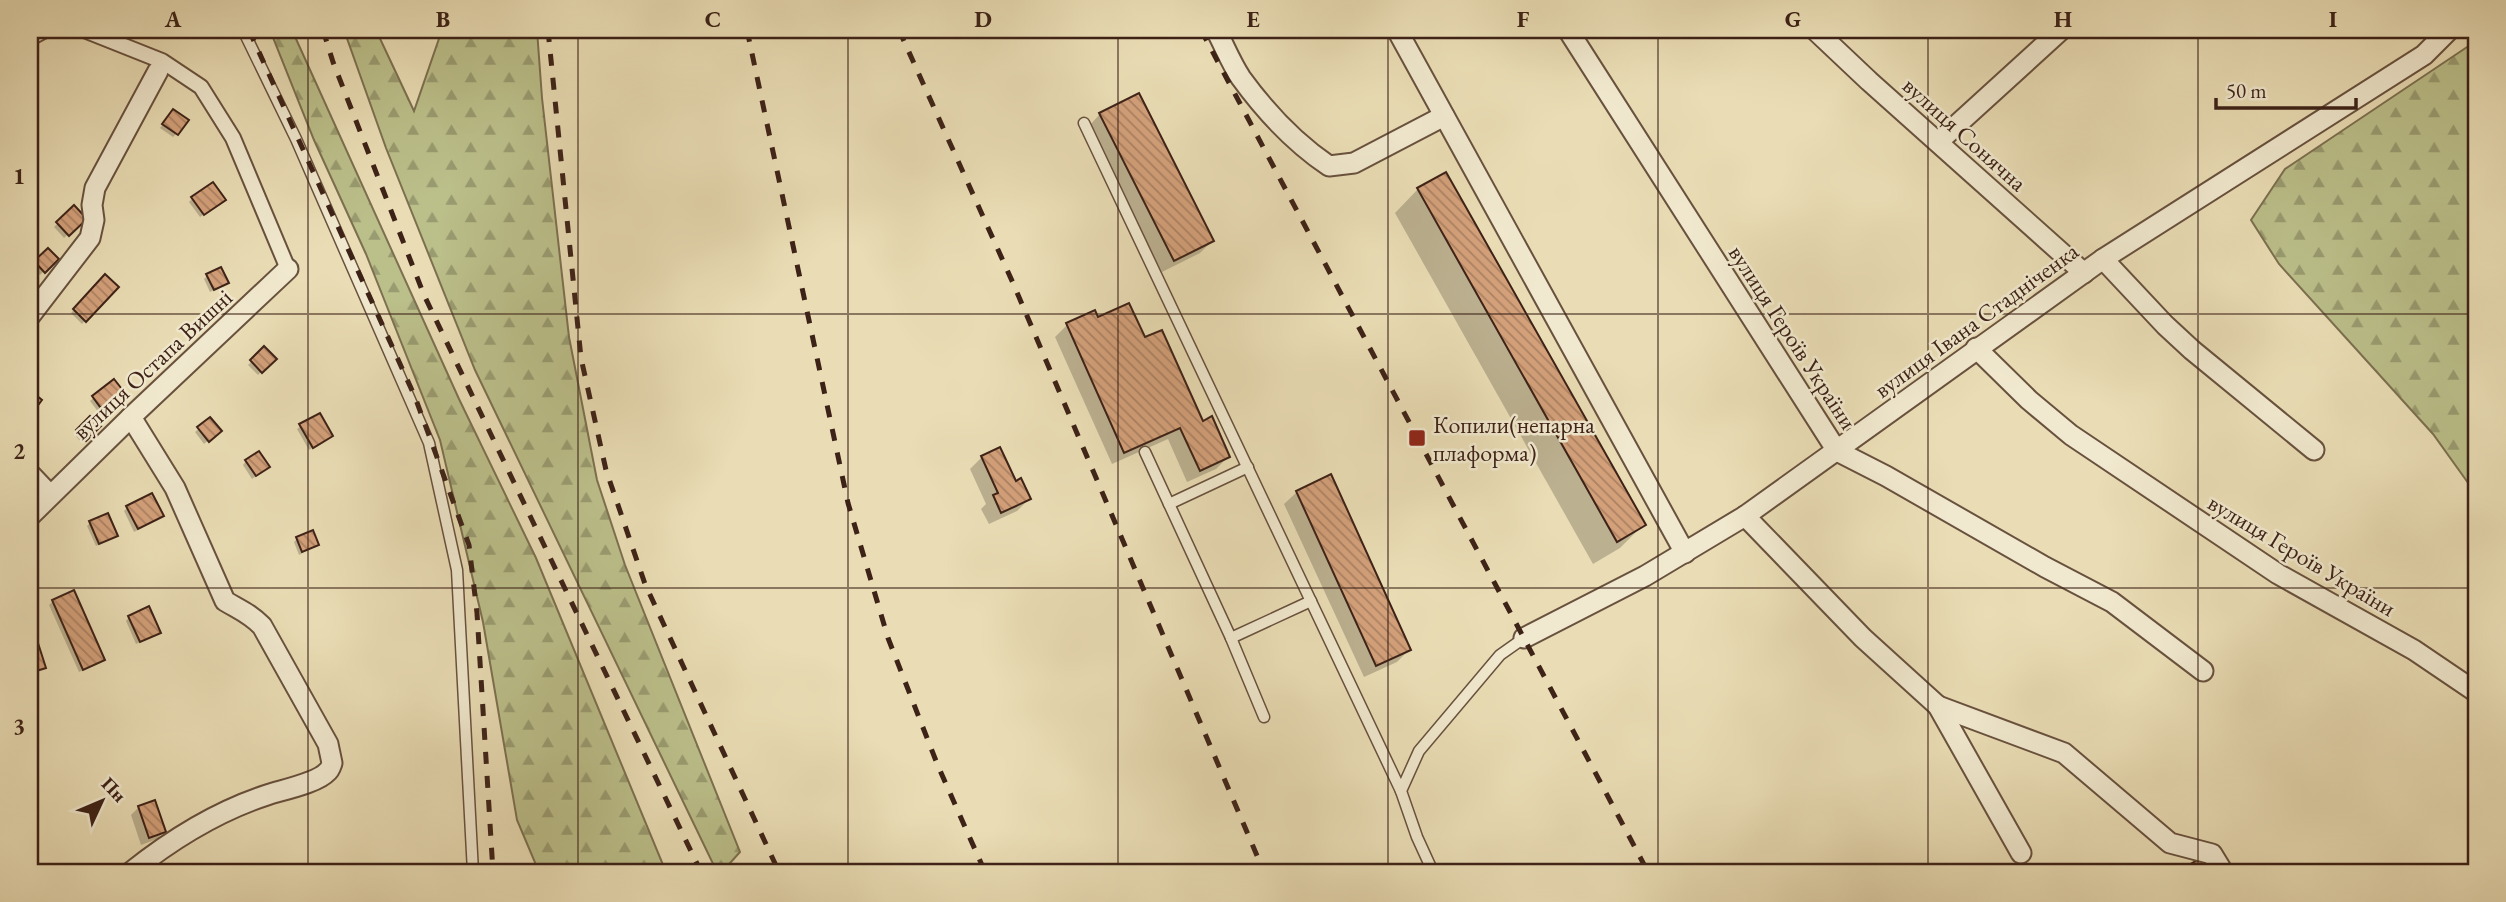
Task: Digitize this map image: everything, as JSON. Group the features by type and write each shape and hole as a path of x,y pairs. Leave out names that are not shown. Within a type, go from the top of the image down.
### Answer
{"street":[{"path":"30,38 45,30"},
{"path":"84,30 162,61 201,87 233,138 288,269"},
{"path":"1216,30 1240,76 1279,123 1314,156 1329,166 1354,163 1444,116"},
{"path":"1397,30 1685,553"},
{"name":"вулиця Героїв України","path":"1568,30 1837,451 2112,602 2203,671"},
{"name":"вулиця Сонячна","path":"1815,30 2084,273"},
{"path":"1938,142 2061,30"},
{"name":"вулиця Івана Стадніченка","path":"1524,639 1645,576 1745,516 1976,348 2104,259 2424,55 2449,30"},
{"path":"32,308 90,238 94,220 92,205 95,188 158,71"},
{"path":"2104,259 2192,351 2314,450"},
{"name":"вулиця Остапа Вишні","path":"30,516 288,269"},
{"name":"вулиця Героїв України","path":"1976,348 2029,400 2071,435 2278,574 2414,650 2476,692"},
{"path":"131,417 175,488 225,601 249,613 262,626 328,744 332,763 327,773 315,779 237,806 200,825 131,872"},
{"path":"30,474 50,495"},
{"path":"1745,516 1863,638 1938,706 2021,853"},
{"path":"1938,706 2064,753 2170,843 2212,854 2223,872"}],"lane":[{"path":"243,30 296,139 429,443 457,570 473,872"},
{"path":"1084,123 1401,791 1417,838 1433,872"},
{"path":"1145,452 1264,716"},
{"path":"1169,504 1248,467"},
{"path":"1231,638 1311,601"},
{"path":"1401,791 1419,751 1500,655 1524,639"}],"green space":[{"path":"270,30 292,30 459,399 536,558 666,872 539,872 517,820 483,622 440,440 366,254 314,140"},
{"path":"344,30 376,30 414,111 442,30 537,30 569,337 597,480 625,565 740,852 722,872 717,872 475,370 386,148"},
{"path":"2476,41 2476,494 2433,434 2279,264 2251,220 2285,169"}],"building":[{"path":"1139,93 1214,241 1174,261 1099,113"},
{"path":"173,109 189,120 178,135 162,124"},
{"path":"1446,172 1646,525 1617,542 1417,188"},
{"path":"213,182 226,200 204,215 191,197"},
{"path":"74,205 87,219 69,236 56,222"},
{"path":"48,248 59,259 45,273 34,261"},
{"path":"221,267 229,283 214,290 206,274"},
{"path":"105,274 119,287 86,322 73,309"},
{"path":"1129,303 1145,337 1162,330 1203,421 1212,416 1230,457 1200,471 1180,428 1124,453 1066,323 1095,310 1098,317"},
{"path":"264,346 277,359 262,373 250,360"},
{"path":"114,379 125,393 103,411 92,396"},
{"path":"30,390 42,400 30,416"},
{"path":"320,413 333,436 313,448 299,424"},
{"path":"90,416 101,426 86,441 76,430"},
{"path":"210,417 222,431 209,442 197,427"},
{"path":"1000,447 1016,481 1021,478 1031,499 1001,513 993,495 998,493 981,456"},
{"path":"259,451 270,467 256,476 245,460"},
{"path":"1331,474 1411,650 1376,666 1296,491"},
{"path":"152,493 164,516 138,529 126,506"},
{"path":"108,513 118,536 99,544 89,521"},
{"path":"313,530 319,545 302,552 296,537"},
{"path":"74,590 105,660 83,670 52,600"},
{"path":"149,606 161,633 140,642 128,616"},
{"path":"38,643 46,668 30,673 30,646"},
{"path":"155,800 166,832 149,838 138,806"},
{"path":"2203,857 2212,872 2176,872"}],"railway":[{"path":"249,30 415,397 469,545 477,613 493,872"},
{"path":"323,30 424,295 701,872"},
{"path":"548,30 581,358 606,470 645,584 779,872"},
{"path":"747,30 848,503 888,638 938,766 985,872"},
{"path":"899,30 1013,283 1264,872"},
{"path":"1201,30 1648,872"}],"place":[{"name":"Копили(непарна плаформа)","path":"1417,438"}]}
